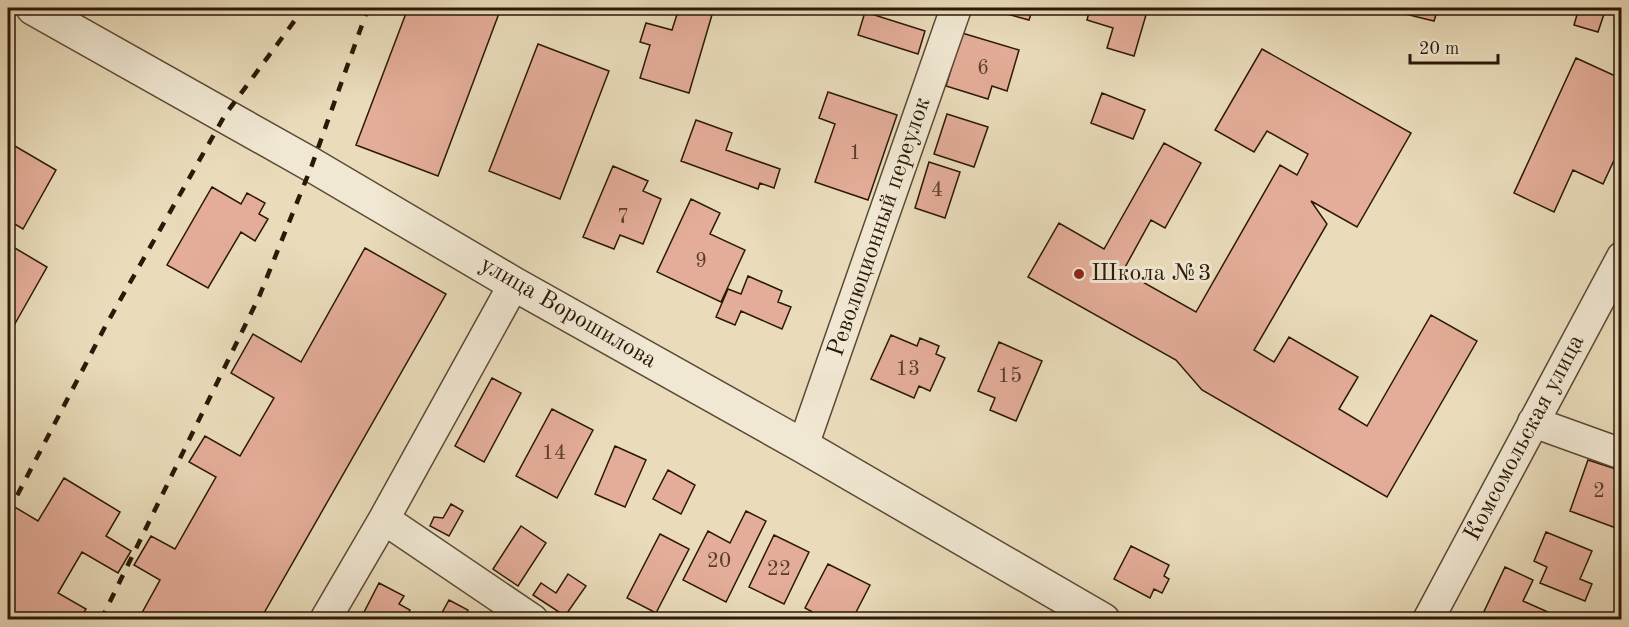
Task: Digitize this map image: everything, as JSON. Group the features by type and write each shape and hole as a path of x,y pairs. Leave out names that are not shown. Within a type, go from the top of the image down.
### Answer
{"street":[{"name":"улица Ворошилова","path":"33,8 312,165 514,284 803,446 1102,620"},
{"name":"Революционный переулок","path":"803,446 956,8"},
{"name":"Комсомольская улица","path":"1428,620 1622,258"},
{"path":"325,620 384,519 514,284"},
{"path":"1533,423 1622,454"},
{"path":"384,519 533,620"}],"building":[{"path":"408,8 501,8 438,176 356,145"},
{"path":"679,8 714,8 689,93 640,78 650,45 640,42 646,23 672,30"},
{"path":"985,8 1033,8 1029,20"},
{"path":"1090,8 1148,8 1134,56 1107,48 1113,28 1087,20"},
{"path":"1406,8 1438,8 1434,21 1405,14"},
{"path":"1579,8 1606,8 1598,32 1574,25"},
{"path":"865,12 925,31 918,54 858,35"},
{"path":"962,33 1019,50 1007,91 992,86 988,99 946,86"},
{"path":"538,44 609,71 560,199 489,171"},
{"name":"Школа №3","path":"1262,49 1411,133 1357,227 1311,201 1327,224 1254,350 1274,362 1289,337 1358,377 1339,409 1367,426 1431,315 1477,341 1387,497 1202,390 1176,360 1028,277 1059,223 1104,249 1164,143 1201,163 1165,228 1151,220 1123,271 1196,312 1280,165 1297,175 1308,154 1267,131 1254,152 1215,130"},
{"path":"1576,58 1622,79 1622,143 1603,184 1573,170 1554,212 1514,193"},
{"path":"828,92 897,115 868,200 815,182 835,124 819,118"},
{"path":"1102,93 1145,110 1133,139 1091,123"},
{"path":"947,114 988,127 974,167 934,154"},
{"path":"696,120 732,133 726,150 780,169 774,188 760,183 758,189 681,161"},
{"path":"8,142 56,170 23,229 8,220"},
{"path":"929,162 960,172 945,218 915,208"},
{"path":"613,166 648,181 643,191 661,199 643,244 620,235 614,249 583,237"},
{"path":"212,187 241,204 247,193 265,203 259,214 268,219 255,241 241,232 208,288 167,265"},
{"path":"691,199 720,213 710,234 745,250 721,302 657,272"},
{"path":"8,244 47,267 8,336"},
{"path":"365,248 446,294 260,620 138,620 160,580 134,565 151,536 175,549 216,477 189,462 205,436 240,456 274,398 231,373 253,334 301,362"},
{"path":"748,276 782,291 778,302 791,307 782,329 741,311 735,325 716,317 728,289 741,294"},
{"path":"891,335 917,346 920,338 939,346 936,354 945,358 930,391 919,386 914,398 871,379"},
{"path":"999,342 1042,361 1016,421 990,410 995,398 978,391"},
{"path":"492,378 521,393 484,462 455,446"},
{"path":"552,409 593,430 557,498 516,476"},
{"path":"615,446 646,460 625,507 595,494"},
{"path":"1588,460 1622,471 1622,513 1616,528 1570,511"},
{"path":"668,470 695,485 681,514 653,499"},
{"path":"64,478 120,512 106,536 131,551 118,573 82,552 58,593 86,609 79,620 8,620 8,503 38,521"},
{"path":"451,504 463,511 449,536 430,526 434,517 443,518"},
{"path":"746,511 766,521 726,602 683,580 708,531 730,543"},
{"path":"521,526 546,543 518,586 493,569"},
{"path":"1546,532 1592,551 1580,579 1592,584 1585,601 1540,583 1547,567 1534,561"},
{"path":"660,534 689,549 656,613 627,598"},
{"path":"774,535 809,552 784,604 749,587"},
{"path":"1131,546 1169,565 1164,576 1169,579 1162,593 1154,589 1150,598 1114,579"},
{"path":"828,564 870,585 853,618 845,613 841,620 827,620 805,608"},
{"path":"1505,567 1533,580 1523,601 1550,613 1548,620 1480,620"},
{"path":"568,574 586,586 565,616 533,595 541,583 556,593"},
{"path":"379,583 404,596 399,604 410,610 405,620 360,620"},
{"path":"449,600 468,610 463,620 438,620"},
{"path":"906,613 918,620 902,620"}],"railway":[{"path":"8,513 106,325 225,115 304,8"},
{"path":"101,620 259,297 312,165 368,8"}],"place":[{"name":"Школа №3","path":"1079,274"}]}
